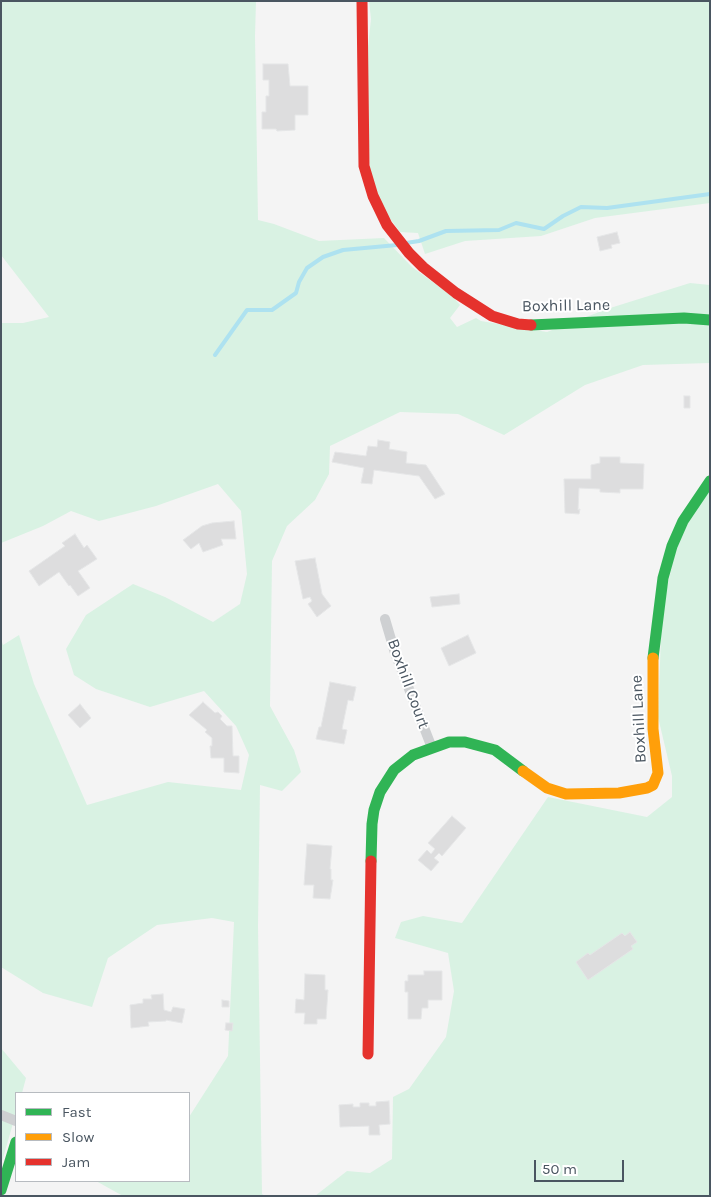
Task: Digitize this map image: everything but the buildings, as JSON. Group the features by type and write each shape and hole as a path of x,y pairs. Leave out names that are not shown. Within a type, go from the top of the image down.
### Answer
{"street":[{"name":"Boxhill Lane","path":"362,1 362,148 364,166 379,210 397,239 423,267 450,289 492,316 507,322 539,325 684,318 710,320"},
{"name":"Boxhill Lane","path":"368,1054 374,810 380,792 394,770 413,755 449,742 465,742 496,750 546,788 566,794 619,793 647,788 653,784 658,773 653,729 652,676 655,629 663,578 672,546 683,521 710,481"},
{"name":"Boxhill Court","path":"385,619 395,653 432,748"},
{"path":"1,1115 15,1121"},
{"path":"1,1190 15,1145"}],"green space":[{"path":"1,1 256,1 258,220 319,241 384,238 412,267 452,296 460,305 450,318 457,327 476,318 481,321 547,332 607,309 690,283 710,285 710,363 643,365 585,385 504,435 458,414 400,412 330,446 329,474 315,500 287,526 272,561 270,706 294,750 301,772 282,791 260,785 258,926 262,1194 265,1196 123,1196 98,1182 190,1182 190,1115 228,1056 234,922 212,918 157,925 108,958 92,1007 43,993 1,967 1,639 3,645 19,635 34,684 87,805 168,782 241,790 249,755 236,726 204,691 150,707 96,689 74,675 66,649 86,615 133,584 165,597 213,622 240,604 247,574 241,511 218,484 156,506 99,521 71,511 43,526 1,543 1,323 23,323 49,317 1,255"},
{"path":"369,1 710,1 710,203 595,218 541,236 465,241 425,254 418,233 400,232 383,209 370,172 366,65 371,19"},
{"path":"710,491 710,1196 315,1196 347,1171 370,1173 392,1159 393,1097 409,1089 446,1037 454,991 448,953 395,938 401,922 423,916 462,923 548,797 647,817 672,797 672,776 658,717 662,609 676,549 692,514"},
{"path":"1,1048 26,1078 22,1092 15,1092 15,1116 1,1165"}],"waterway":[{"path":"406,243 419,241 446,231 499,230 516,223 544,229 581,207 607,208 710,194"},
{"path":"215,355 247,310 272,310 296,293 299,282 307,268 323,257 343,250 397,245"}],"traffic: fast":[{"path":"531,325 684,318 710,320"},
{"path":"653,658 663,578 672,546 683,521 710,481"},
{"path":"371,861 372,824 380,792 394,770 413,755 449,742 465,742 495,750 523,771"},
{"path":"1,1190 15,1145"}],"traffic: slow":[{"path":"523,771 547,788 566,794 619,793 647,788 653,785 658,773 653,729 653,658"}],"traffic: jam":[{"path":"362,1 364,166 373,196 387,225 409,253 423,267 456,293 492,316 518,324 531,325"},
{"path":"368,1054 371,861"}]}
